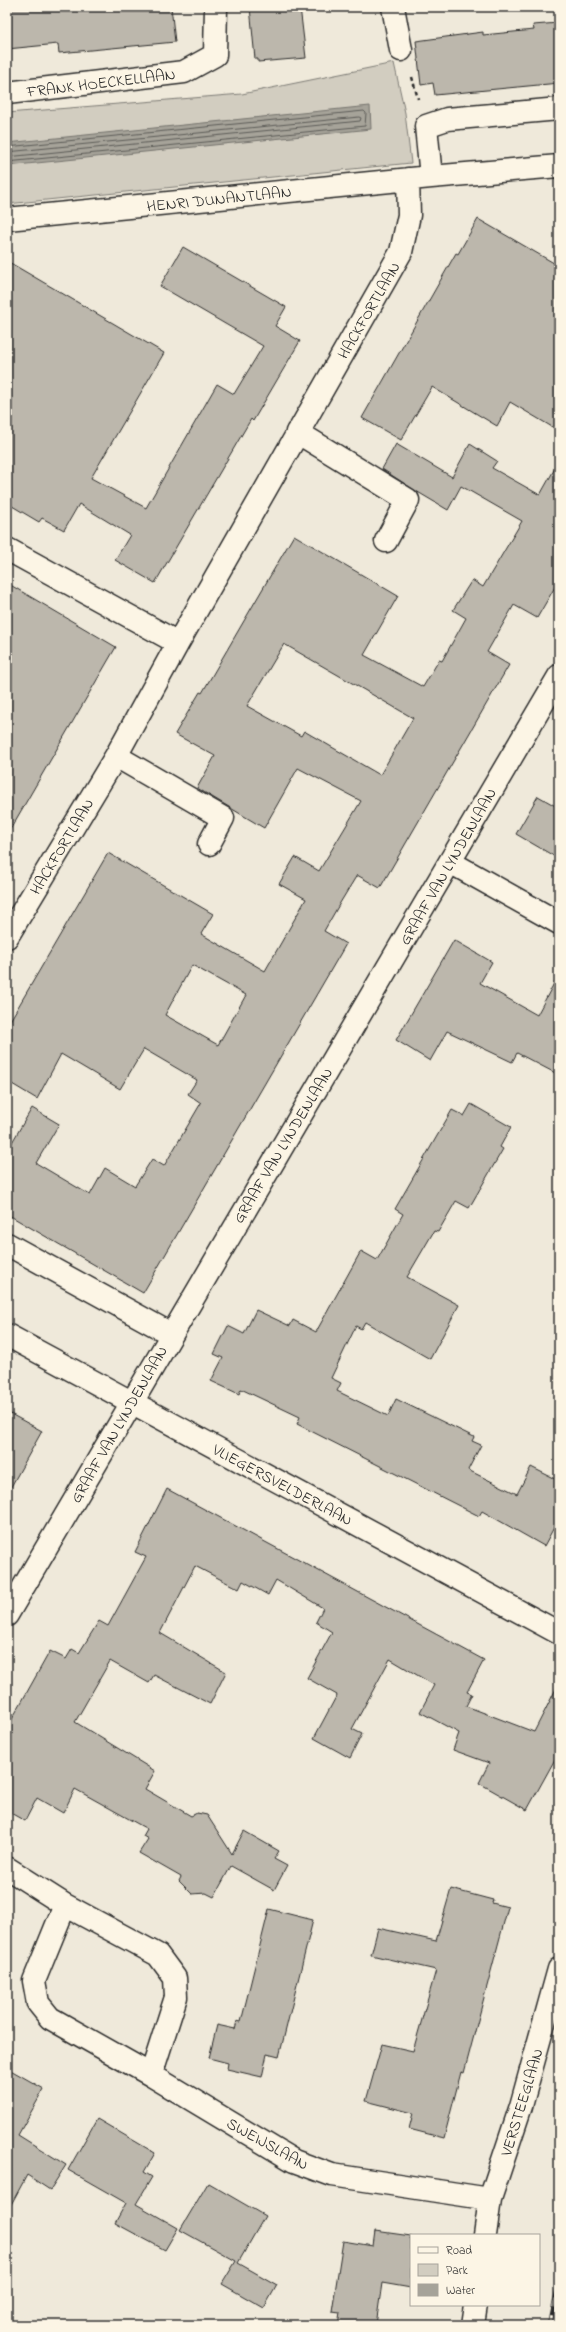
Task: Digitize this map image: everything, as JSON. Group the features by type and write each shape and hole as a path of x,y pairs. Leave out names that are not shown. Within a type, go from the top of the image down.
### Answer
{"street":[{"name":"FRANK HOECKELLAAN","path":"7,93 184,72 215,55 216,7"},
{"path":"393,7 401,50"},
{"path":"431,177 426,126 447,120 559,109"},
{"name":"HENRI DUNANTLAAN","path":"7,219 408,179 559,166"},
{"name":"HACKFORTLAAN","path":"7,937 116,756 297,432 401,252 410,215 408,179"},
{"path":"297,432 408,500 386,541"},
{"path":"7,549 178,643"},
{"name":"GRAAF VAN LYNDENLAAN","path":"7,1615 559,676"},
{"path":"116,756 223,818 209,844"},
{"path":"450,862 559,923"},
{"path":"7,1244 171,1334"},
{"name":"VLIEGERSVELDERLAAN","path":"7,1335 559,1633"},
{"path":"7,1868 64,1905 158,1955 176,1978 176,1997 151,2075"},
{"name":"SWEIJSLAAN","path":"64,1905 34,1981 38,2003 50,2018 151,2075 294,2161 326,2173 490,2200"},
{"name":"VERSTEEGLAAN","path":"485,2234 490,2200 521,2106 559,1969"},
{"path":"473,2325 476,2306"}],"path":[{"path":"401,50 411,74 426,126"}],"green space":[{"path":"394,63 405,113 411,163 7,204 7,113 242,94"}],"water":[{"path":"370,106 371,129 7,166 7,143"}],"building":[{"path":"7,7 171,7 175,42 59,53 58,44 7,49"},
{"path":"250,7 300,7 306,58 258,62 258,59 255,59"},
{"path":"559,23 559,83 435,95 433,83 421,85 416,41 483,32 483,35 534,30 533,25"},
{"path":"478,219 559,266 559,431 510,402 497,426 432,387 401,440 362,418 456,253 458,254"},
{"path":"183,247 286,307 275,326 300,341 253,421 251,419 155,583 115,560 130,535 79,504 64,530 42,518 39,522 7,503 7,261 164,353 91,478 146,508 217,384 234,394 263,346 160,286"},
{"path":"396,444 452,477 470,444 497,461 492,468 540,495 559,461 559,580 537,618 514,605 487,652 509,665 380,888 357,875 340,903 324,931 346,944 143,1293 7,1214 7,1151 32,1108 59,1124 36,1163 90,1195 105,1168 135,1186 152,1159 164,1166 201,1103 188,1094 197,1080 144,1049 120,1089 61,1054 37,1099 7,1081 7,1026 108,853 213,914 201,934 265,971 306,899 279,884 295,857 319,871 361,801 298,768 264,828 197,788 215,756 175,734 200,692 202,693 294,535 398,596 364,655 423,687 439,660 442,661 466,618 453,610 472,580 483,587 522,521 461,486 448,510 382,469","holes":["284,644 413,718 380,775 304,731 301,736 247,706","192,965 246,995 218,1045 165,1015"]},
{"path":"7,583 116,647 7,835"},
{"path":"538,796 559,808 559,859 516,834"},
{"path":"454,940 492,962 480,983 537,1015 559,974 559,1075 517,1053 512,1062 447,1031 430,1061 396,1040"},
{"path":"471,1104 511,1127 500,1147 503,1149 469,1208 456,1201 438,1232 434,1231 407,1277 459,1305 430,1359 365,1322 361,1329 356,1326 331,1378 341,1383 337,1391 388,1416 396,1399 474,1437 472,1441 481,1445 468,1470 517,1494 531,1467 559,1481 559,1518 544,1546 482,1511 479,1516 297,1424 300,1417 241,1389 239,1394 211,1381 223,1358 214,1354 228,1326 244,1334 256,1310 290,1326 293,1320 316,1332 361,1251 377,1260 403,1214 395,1209 452,1110 464,1116"},
{"path":"7,1412 42,1431 7,1494"},
{"path":"167,1489 484,1660 467,1692 472,1694 466,1706 534,1732 559,1683 559,1752 527,1810 479,1783 489,1763 453,1750 459,1733 420,1712 434,1685 390,1659 352,1729 362,1734 350,1758 314,1738 337,1695 307,1678 332,1632 316,1622 323,1608 276,1580 268,1595 243,1581 239,1589 195,1566 160,1633 226,1672 210,1704 154,1675 149,1683 110,1661 75,1722 155,1771 145,1789 191,1816 197,1813 207,1815 232,1854 244,1831 279,1851 274,1859 287,1866 274,1890 231,1866 214,1897 206,1893 192,1894 179,1881 181,1877 139,1853 148,1839 143,1836 147,1829 75,1789 63,1813 37,1798 25,1821 7,1811 7,1728 50,1651 66,1659 72,1649 79,1653 99,1621 108,1626 146,1557 135,1552"},
{"path":"451,1889 493,1900 492,1903 508,1907 464,2073 461,2072 444,2138 409,2129 413,2113 366,2101 382,2044 413,2051 436,1970 371,1955 378,1928 436,1941"},
{"path":"269,1909 313,1920 279,2057 267,2054 262,2077 227,2069 228,2063 209,2058 217,2025 235,2029 237,2021 241,2022"},
{"path":"7,2068 44,2089 18,2135 66,2165 50,2190 27,2175 7,2212"},
{"path":"97,2119 155,2153 144,2172 152,2177 136,2204 178,2228 165,2250 115,2223 126,2203 68,2170"},
{"path":"208,2183 265,2216 238,2263 277,2285 264,2308 222,2284 236,2261 180,2230"},
{"path":"375,2231 410,2236 410,2288 382,2283 376,2325 338,2325 340,2312 332,2311 343,2241 373,2246"}],"railway":[{"path":"550,2325 559,2283"}]}
